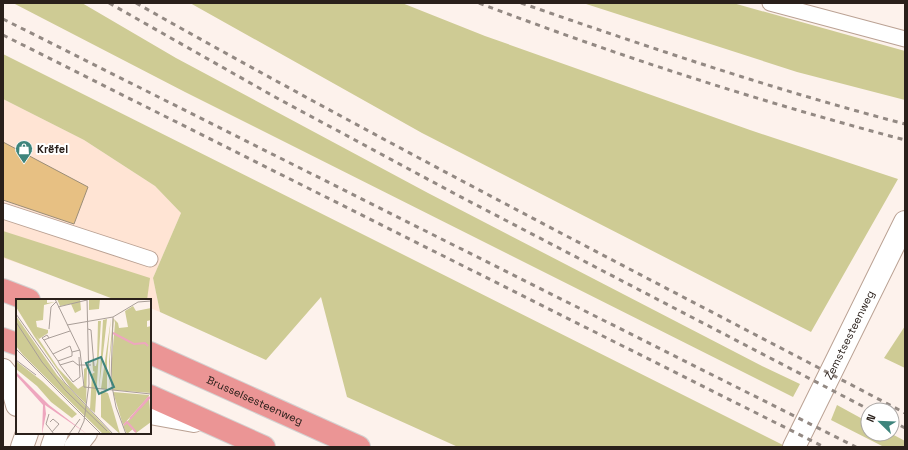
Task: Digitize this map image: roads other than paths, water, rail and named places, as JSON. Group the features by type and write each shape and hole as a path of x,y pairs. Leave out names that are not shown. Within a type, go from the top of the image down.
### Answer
{"main road":[{"path":"3,290 26,299"},
{"path":"3,339 16,344"},
{"name":"Brusselsesteenweg","path":"151,353 360,447"},
{"path":"151,396 264,447"}],"street":[{"name":"Zemstsesteenweg","path":"794,447 905,222"},
{"path":"3,370 10,379 16,402"},
{"path":"151,413 212,424"},
{"path":"22,447 27,434"},
{"path":"52,447 57,434"},
{"path":"75,447 85,434"}],"lane":[{"path":"770,3 905,39"},
{"path":"3,211 150,259"}],"railway":[{"path":"109,3 275,97 459,196 860,405"},
{"path":"136,3 423,160 905,413"},
{"path":"479,3 637,60 797,110 905,140"},
{"path":"521,3 664,52 808,97 905,124"},
{"path":"3,19 856,447"},
{"path":"3,35 824,447"},
{"path":"900,425 905,428"}],"place":[{"name":"Krëfel","path":"24,164"}]}
